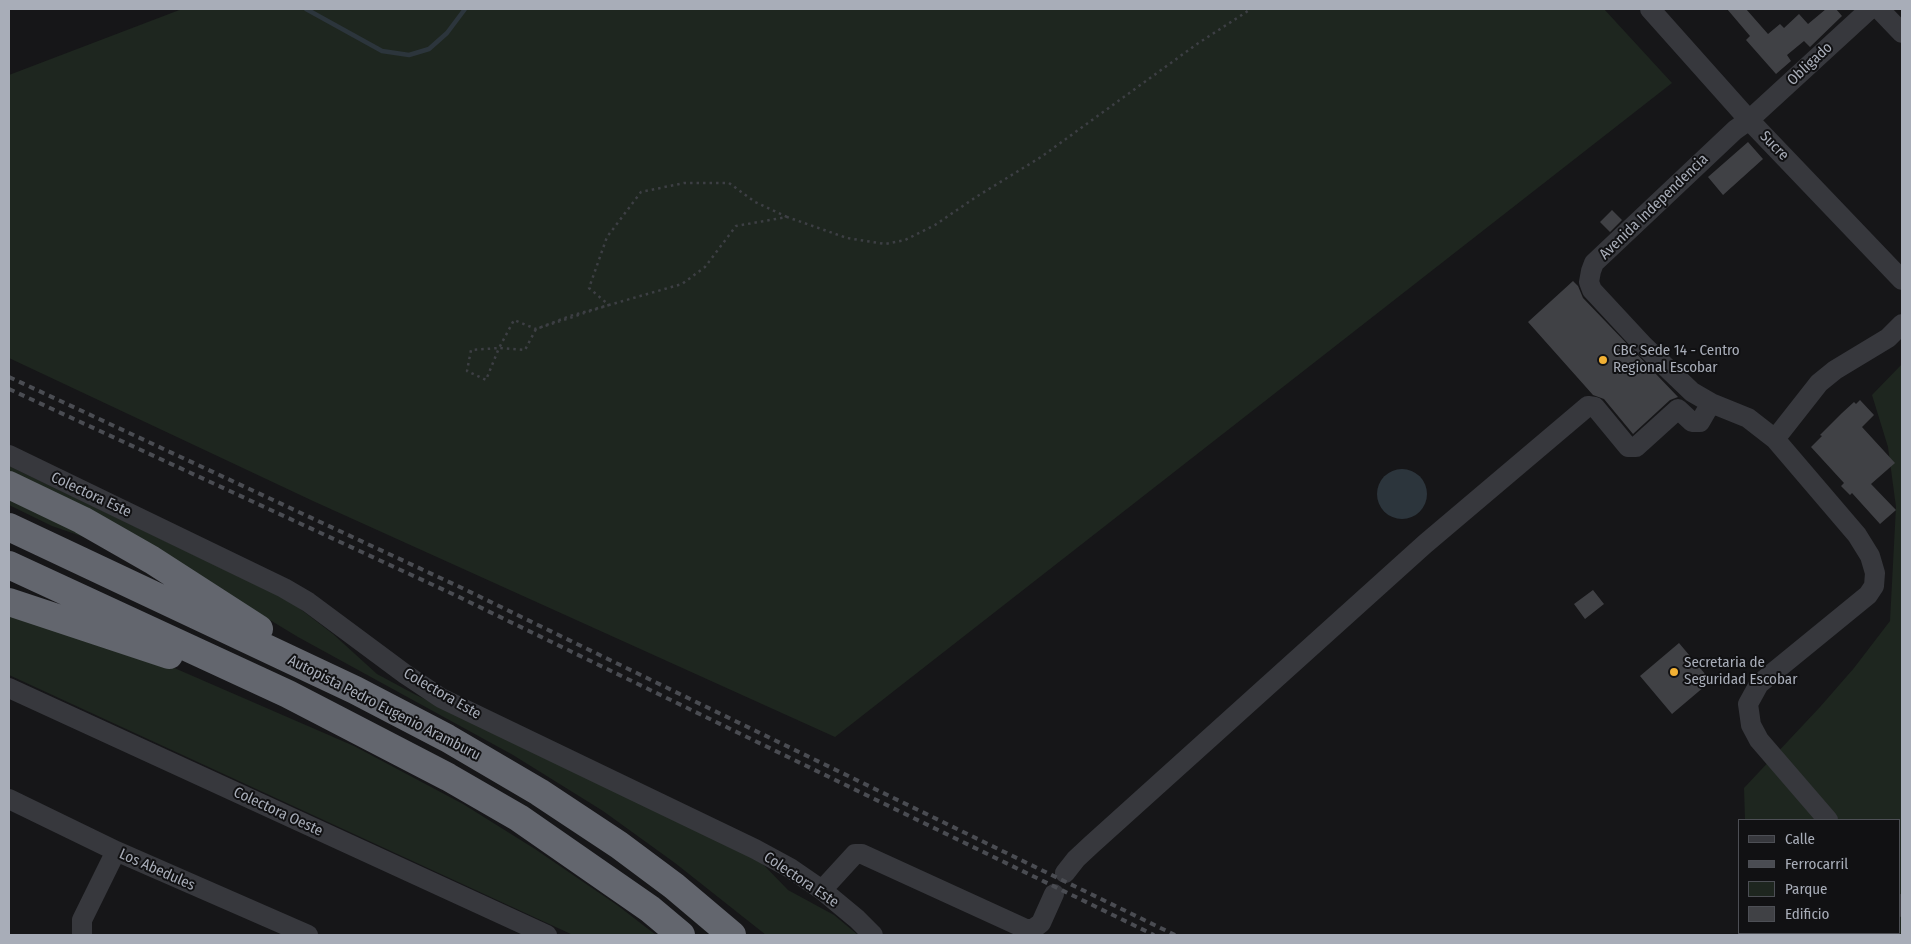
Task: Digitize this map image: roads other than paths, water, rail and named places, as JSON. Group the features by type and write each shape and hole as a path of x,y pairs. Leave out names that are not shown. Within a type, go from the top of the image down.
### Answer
{"highway":[{"path":"9,485 82,520 152,560 355,690"},
{"name":"Autopista Pedro Eugenio Aramburu","path":"9,527 355,690 447,738 539,792 619,846 732,935"},
{"name":"Autopista Pedro Eugenio Aramburu","path":"9,565 288,694 448,777 519,818 650,909 681,935"},
{"path":"9,602 288,694"}],"street":[{"name":"Sucre","path":"1650,9 1749,120 1902,280"},
{"name":"Obligado","path":"1749,120 1870,9"},
{"path":"1879,9 1902,34"},
{"name":"Avenida Independencia","path":"1749,120 1735,130 1594,263 1590,282 1592,290 1644,346 1692,392 1711,403 1748,418 1775,439 1857,535 1870,556 1875,573 1874,586 1868,595 1759,684 1748,704 1751,725 1759,740 1827,819"},
{"path":"1775,439 1819,383 1835,370 1888,338 1902,324"},
{"path":"1065,872 1091,844 1425,544 1588,406 1595,406 1628,447 1636,447 1678,409 1692,422 1700,422 1711,403"},
{"name":"Colectora Este","path":"9,455 284,588 308,602 404,674 441,698 755,849 790,868 822,890 873,935"},
{"name":"Colectora Oeste","path":"9,688 547,935"},
{"name":"Los Abedules","path":"9,800 116,851 308,935"},
{"path":"82,935 82,920 116,851"},
{"path":"822,890 855,854 862,854 1026,929 1034,929 1041,923 1054,894"}],"waterway":[{"path":"306,9 382,51 409,55 429,49 447,33 465,9"}],"railway":[{"path":"9,377 462,588 1175,935"},
{"path":"9,389 457,596 1154,935"}],"place":[{"name":"CBC Sede 14 - Centro Regional Escobar","path":"1603,360"},
{"name":"Secretaria de Seguridad Escobar","path":"1674,672"}]}
